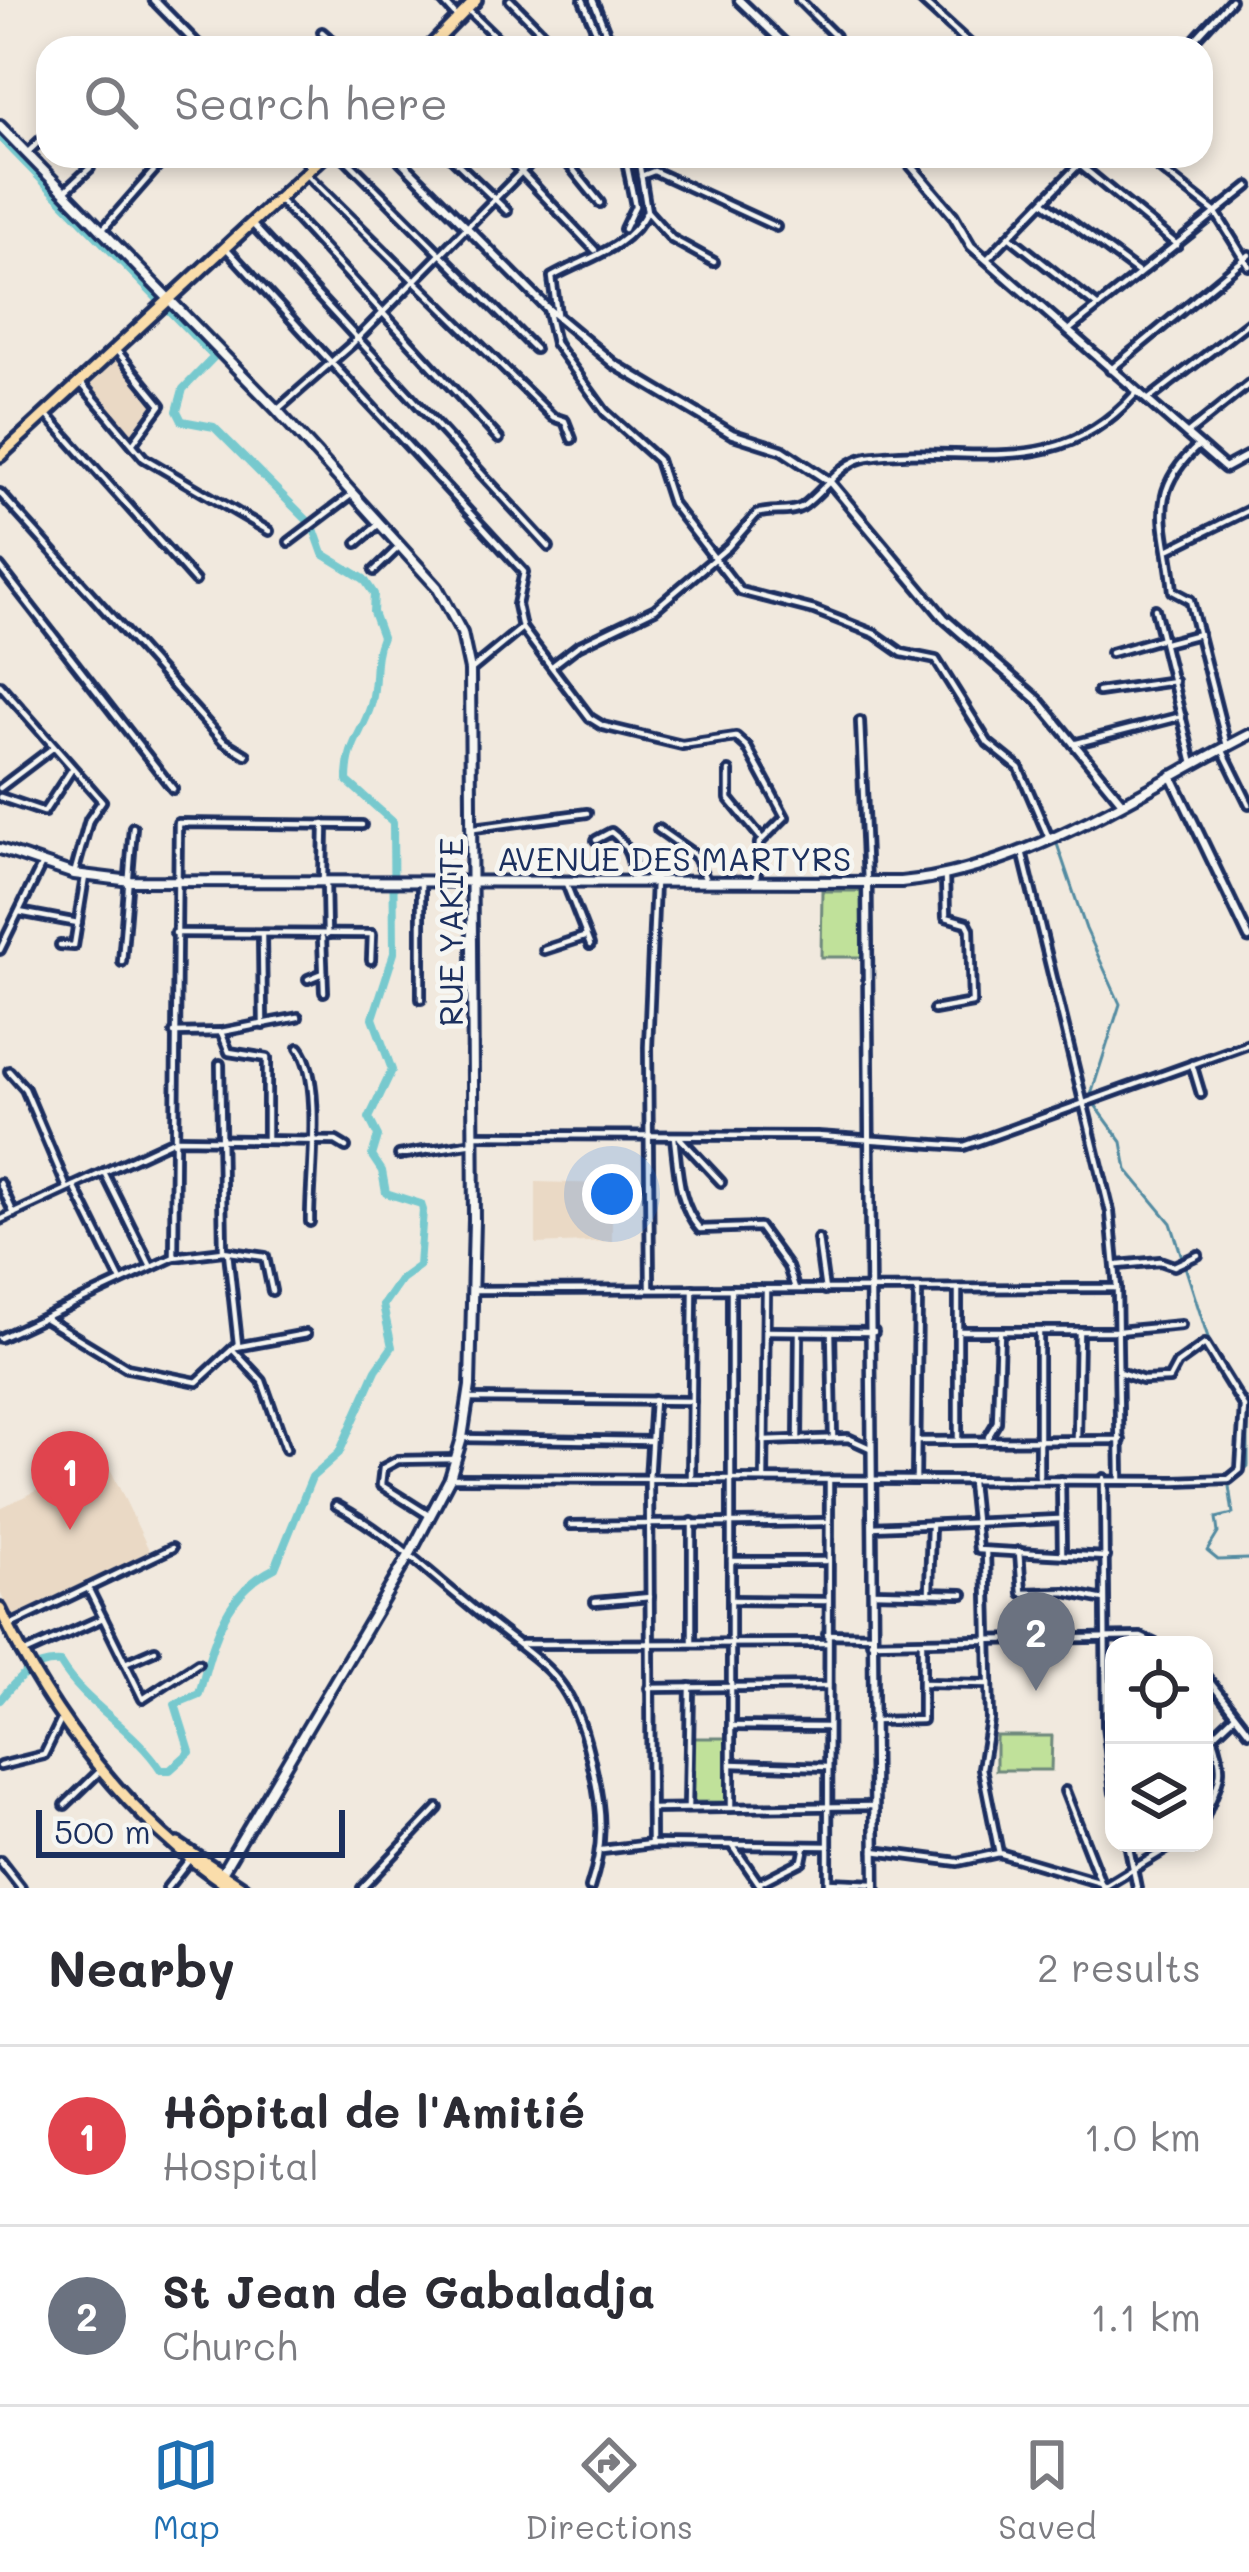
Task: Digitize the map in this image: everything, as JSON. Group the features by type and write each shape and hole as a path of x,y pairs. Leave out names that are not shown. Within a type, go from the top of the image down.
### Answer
{"main road":[{"path":"441,36 476,0"},
{"name":"RUE YAKITE","path":"0,127 36,164"},
{"name":"RUE YAKITE","path":"40,168 168,305 277,410 400,546 447,601 463,633 470,670 474,1139 469,1400 463,1438 450,1478 411,1552 216,1874"},
{"path":"0,457 312,168"},
{"name":"AVENUE DES MARTYRS","path":"0,850 74,874 131,881 867,882 945,876 1049,838 1249,735"},
{"path":"0,1609 30,1671 103,1768 189,1860 244,1888"},
{"path":"166,1837 231,1888"}],"street":[{"path":"154,0 188,36"},
{"path":"442,0 491,36"},
{"path":"510,0 545,36"},
{"path":"583,0 598,36"},
{"path":"593,0 607,36"},
{"path":"739,0 776,36"},
{"path":"799,0 835,36"},
{"path":"921,0 961,36"},
{"path":"1198,36 1231,0"},
{"path":"322,32 326,36"},
{"path":"26,154 36,145"},
{"path":"64,192 90,168"},
{"path":"101,232 157,168"},
{"path":"307,168 553,417 565,421 572,439"},
{"path":"355,168 535,349"},
{"path":"408,168 553,311 632,378 735,436 782,450 830,482 943,616 1035,696 1121,801"},
{"path":"463,168 507,211"},
{"path":"518,168 595,250"},
{"path":"277,410 334,361 526,168"},
{"path":"572,168 600,203"},
{"path":"624,230 634,206 627,168"},
{"path":"640,168 647,211 671,239 714,262"},
{"path":"912,168 956,219 971,246 989,257 1135,394 1225,468 1249,455"},
{"path":"989,257 1075,168"},
{"path":"1084,168 1177,245"},
{"path":"1110,370 1247,260 1216,213 1159,168"},
{"path":"641,176 654,171 705,190 722,204 776,227"},
{"path":"1068,331 1249,186"},
{"path":"280,200 499,439"},
{"path":"1044,202 1139,273"},
{"path":"647,211 608,252 552,277 555,344 604,412 658,460 672,503 746,594 814,610 875,634 902,653 936,660 988,743 1019,768 1049,838"},
{"path":"254,226 549,547"},
{"path":"1010,236 1096,307"},
{"path":"227,249 524,572 517,605 522,628 603,727 682,745 741,740 785,818 762,839 756,881"},
{"path":"1146,401 1249,322"},
{"path":"117,351 161,406 133,443"},
{"path":"81,383 139,454 269,531"},
{"path":"1187,434 1249,384"},
{"path":"552,666 578,646 656,609 757,514 797,510 865,458 985,459 1028,452 1102,427 1135,394"},
{"path":"46,414 195,581"},
{"path":"1199,446 1176,464 1162,489 1173,591 1190,598 1225,748 1249,804"},
{"path":"0,493 223,741 246,755"},
{"path":"289,542 352,494"},
{"path":"1170,549 1249,510"},
{"path":"357,543 379,524"},
{"path":"374,571 400,546"},
{"path":"0,567 173,789"},
{"path":"1155,609 1192,764"},
{"path":"470,670 522,628"},
{"path":"1111,653 1199,634"},
{"path":"1098,692 1174,681"},
{"path":"0,685 102,804 89,820 74,874"},
{"path":"1073,744 1182,716"},
{"path":"829,1480 825,1561 828,1885 874,1886 874,1291 860,721"},
{"path":"0,788 54,747"},
{"path":"0,797 44,812 72,769"},
{"path":"729,771 729,799 762,839"},
{"path":"1171,775 1249,938"},
{"path":"473,829 587,813"},
{"path":"174,1257 178,824 362,825"},
{"path":"324,824 324,992"},
{"path":"122,962 133,827"},
{"path":"658,829 698,859 705,881"},
{"path":"596,840 611,832 622,841 632,856 635,881"},
{"path":"1022,850 1090,1105 1116,1265 1120,1479"},
{"path":"0,950 41,866"},
{"path":"60,946 74,946 86,876"},
{"path":"934,1010 966,1008 971,1003 970,929 967,923 946,917 945,876"},
{"path":"421,880 421,999"},
{"path":"565,881 590,945"},
{"path":"650,1288 647,1138 655,882"},
{"path":"19,912 78,923"},
{"path":"175,933 371,934 371,960"},
{"path":"262,935 263,1025"},
{"path":"544,950 586,937"},
{"path":"308,979 323,973"},
{"path":"174,1033 221,1032 298,1017"},
{"path":"221,1032 230,1052 267,1058 267,1140"},
{"path":"399,1155 474,1139 549,1132 647,1138 870,1139 964,1146 1090,1105 1249,1044"},
{"path":"299,1048 308,1063 310,1222"},
{"path":"220,1064 225,1252 235,1349 262,1381 286,1449"},
{"path":"1192,1064 1202,1094"},
{"path":"9,1071 21,1081 71,1188 122,1281"},
{"path":"677,1137 721,1182"},
{"path":"677,1137 682,1195 694,1223 700,1228 758,1227 788,1268 796,1290"},
{"path":"0,1220 176,1139 311,1140 346,1147"},
{"path":"104,1172 151,1267"},
{"path":"0,1183 14,1214"},
{"path":"818,1239 825,1290"},
{"path":"0,1338 174,1257 225,1252 265,1256 272,1291"},
{"path":"1116,1265 1184,1264 1198,1255"},
{"path":"472,1290 1117,1288"},
{"path":"691,1479 694,1289"},
{"path":"731,1289 731,1807"},
{"path":"764,1479 766,1289"},
{"path":"916,1480 918,1290"},
{"path":"958,1290 958,1440"},
{"path":"45,1317 127,1368 193,1383 235,1349 306,1334"},
{"path":"959,1331 1118,1331 1180,1325"},
{"path":"766,1331 874,1332"},
{"path":"1077,1438 1078,1331"},
{"path":"798,1440 799,1332"},
{"path":"831,1332 833,1438"},
{"path":"987,1439 997,1422 1000,1332"},
{"path":"1039,1332 1039,1479"},
{"path":"450,1478 1229,1479 1241,1467 1243,1406 1205,1344 1178,1364 1169,1378 1143,1380 1119,1372"},
{"path":"469,1400 692,1401"},
{"path":"651,1844 649,1480 654,1400"},
{"path":"764,1441 848,1438 873,1430"},
{"path":"463,1438 651,1441"},
{"path":"848,1438 872,1451"},
{"path":"917,1441 1121,1440"},
{"path":"430,1516 381,1485 383,1468 398,1460 457,1459"},
{"path":"1060,1478 1063,1552"},
{"path":"827,1634 922,1644 1105,1641 1104,1478"},
{"path":"971,1480 974,1545 986,1551 1106,1557"},
{"path":"337,1505 411,1552 480,1616 521,1644 579,1709 599,1792 602,1850 590,1888"},
{"path":"872,1527 1059,1519"},
{"path":"692,1522 692,1641"},
{"path":"570,1525 826,1522"},
{"path":"929,1594 931,1525"},
{"path":"8,1626 172,1548"},
{"path":"986,1551 990,1684 988,1746 982,1768 999,1853"},
{"path":"1019,1551 1022,1593 1065,1592 1104,1600"},
{"path":"731,1562 825,1561"},
{"path":"88,1588 143,1699 198,1663"},
{"path":"872,1592 963,1594"},
{"path":"595,1601 650,1597"},
{"path":"732,1600 825,1601"},
{"path":"22,1654 103,1618"},
{"path":"521,1644 827,1643"},
{"path":"872,1720 922,1720 922,1644"},
{"path":"125,1664 155,1650"},
{"path":"922,1683 990,1684"},
{"path":"649,1688 828,1685"},
{"path":"1213,1686 1249,1732"},
{"path":"688,1808 691,1687"},
{"path":"1213,1805 1218,1796 1220,1756 1213,1736 1235,1715"},
{"path":"0,1766 44,1755 62,1718"},
{"path":"731,1726 830,1727"},
{"path":"731,1764 829,1767"},
{"path":"64,1805 103,1768"},
{"path":"1065,1791 1102,1887"},
{"path":"651,1809 873,1806"},
{"path":"362,1888 438,1808"},
{"path":"602,1850 651,1844 828,1846"},
{"path":"733,1846 760,1886 803,1859 805,1846"},
{"path":"874,1851 958,1862 999,1853 1102,1887 1162,1852"},
{"path":"1130,1852 1138,1888"},
{"path":"167,1888 189,1860"},
{"path":"0,1861 22,1888"}],"shaded area":[{"path":"121,354 165,401 136,439 86,386"},
{"path":"536,1182 606,1184 612,1192 612,1241 536,1244"},
{"path":"105,1458 150,1552 11,1617 0,1592 0,1508"}],"green space":[{"path":"822,891 863,891 862,957 821,957"},
{"path":"996,1736 1052,1736 1051,1770 996,1770"},
{"path":"693,1738 728,1738 728,1802 692,1802"}],"waterway":[{"path":"587,0 601,36"},
{"path":"0,137 214,357 183,389 177,411 182,421 214,427 313,526 323,554 364,579 374,594 373,612 382,637 371,705 352,748 347,781 393,822 394,953 373,1018 392,1070 369,1118 378,1136 372,1156 382,1171 386,1193 421,1204 423,1210 419,1266 401,1279 383,1305 392,1347 376,1370 339,1453 312,1477 275,1568 243,1591 232,1606 215,1639 199,1694 175,1704 190,1752 170,1770 161,1770 60,1663 33,1669 0,1700"},
{"path":"608,247 638,216 632,168"},
{"path":"551,306 547,283 557,272"},
{"path":"552,315 575,366 610,411 654,455 670,491"},
{"path":"673,500 733,578"},
{"path":"772,597 825,612 908,650 939,658 992,743 1018,763 1051,830"},
{"path":"1026,854 1056,841 1086,929 1120,1004 1090,1098 1122,1142 1127,1170 1171,1223 1213,1353"},
{"path":"990,868 1020,857"},
{"path":"1234,1387 1248,1404 1248,1466 1229,1486 1233,1514 1216,1518 1218,1533 1207,1551 1218,1560 1249,1559"}],"place":[{"name":"Hôpital de l'Amitié","path":"70,1530"},
{"name":"St Jean de Gabaladja","path":"1036,1691"}]}
